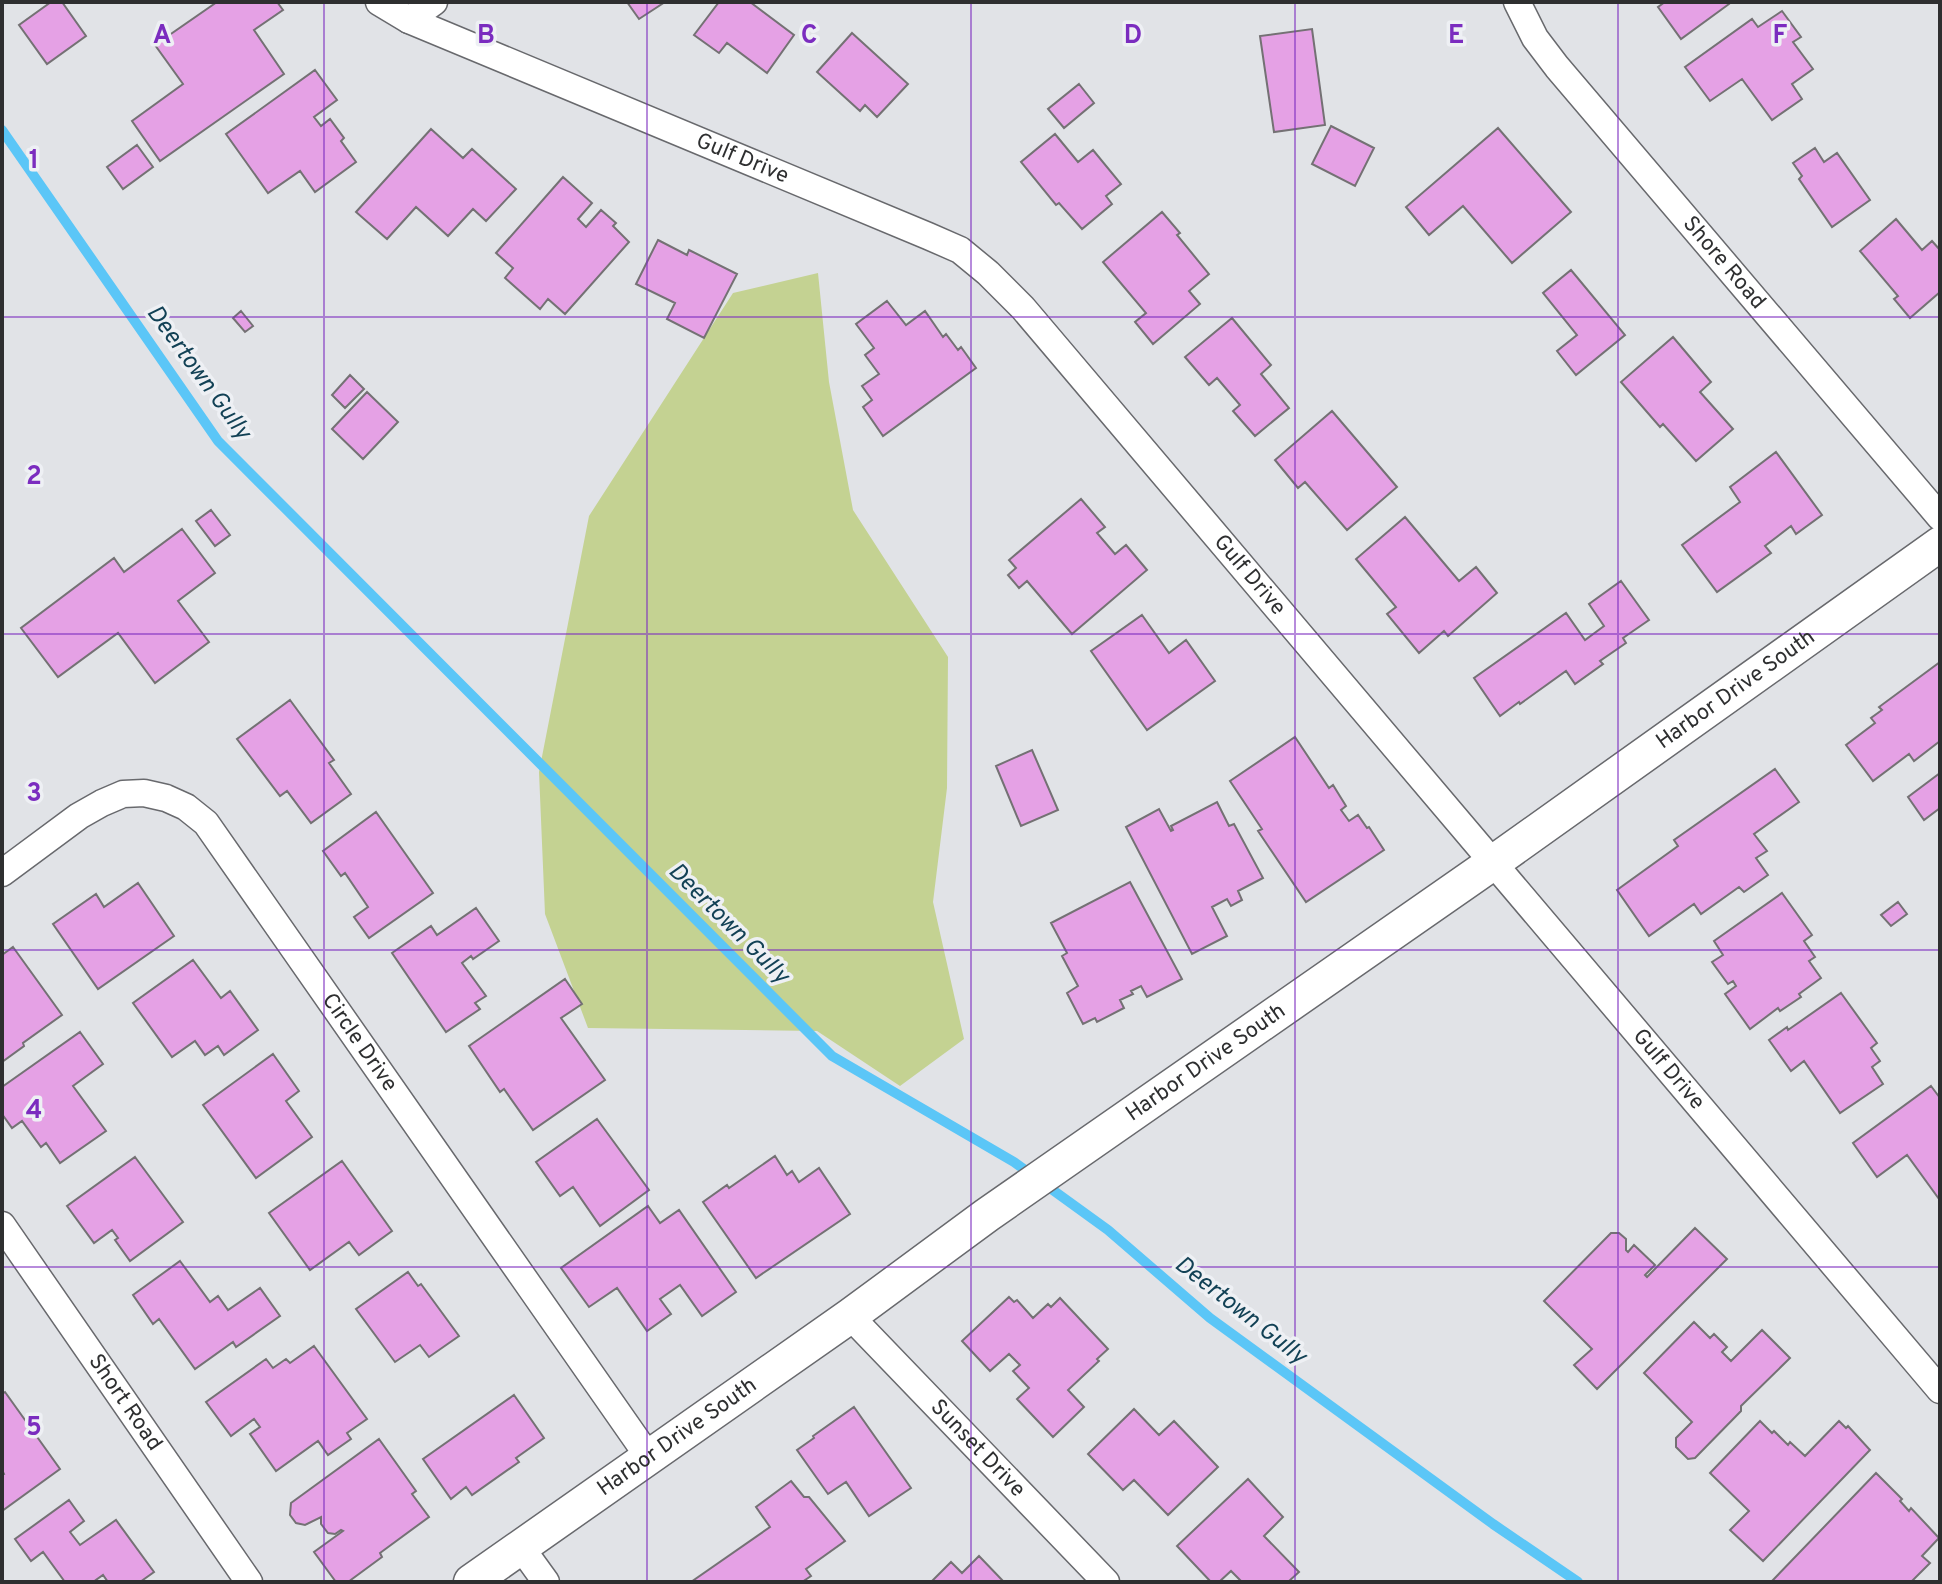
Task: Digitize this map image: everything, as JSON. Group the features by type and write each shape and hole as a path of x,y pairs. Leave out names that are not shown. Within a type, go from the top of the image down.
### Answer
{"street":[{"name":"Gulf Drive","path":"379,2 409,20 960,250 988,273 1023,308 1940,1390"},
{"path":"409,20 434,2"},
{"name":"Shore Road","path":"1517,2 1535,38 1557,67 1940,517"},
{"name":"Harbor Drive South","path":"471,1582 1940,544"},
{"name":"Circle Drive","path":"2,873 79,816 123,794 144,793 166,798 186,807 206,823 648,1456"},
{"name":"Short Road","path":"2,1225 249,1582"},
{"name":"Sunset Drive","path":"850,1316 1106,1582"},
{"path":"520,1546 546,1582"}],"green space":[{"path":"818,273 829,382 853,510 948,657 947,788 933,902 964,1039 900,1086 817,1031 588,1028 545,914 539,772 589,516 733,293"}],"building":[{"path":"51,2 62,2 86,36 47,64 19,25"},
{"path":"217,2 277,2 283,10 254,30 284,74 160,161 132,121 183,84 155,45"},
{"path":"627,2 665,2 639,19"},
{"path":"719,2 750,2 794,35 767,73 727,43 719,53 694,35"},
{"path":"1665,2 1729,4 1681,39 1658,7"},
{"path":"1782,11 1801,37 1793,42 1813,69 1792,84 1802,99 1772,120 1742,79 1710,101 1685,67 1752,19 1758,27"},
{"path":"1312,29 1325,125 1274,132 1260,36"},
{"path":"852,33 908,84 877,117 865,105 860,111 817,72"},
{"path":"315,70 337,100 314,117 321,126 330,119 356,162 315,192 300,171 268,193 226,134"},
{"path":"1079,84 1094,103 1064,128 1048,109"},
{"path":"1331,126 1374,148 1355,186 1312,164"},
{"path":"1498,128 1571,212 1512,263 1463,206 1429,235 1406,207"},
{"path":"431,129 463,158 472,149 516,189 486,221 473,209 448,236 416,207 387,239 356,212"},
{"path":"1055,134 1078,162 1093,150 1121,184 1106,196 1112,204 1082,229 1059,203 1056,205 1021,162"},
{"path":"137,145 153,167 123,189 107,167"},
{"path":"1815,148 1824,162 1837,153 1870,200 1832,227 1799,179 1802,176 1793,163"},
{"path":"563,177 592,203 578,219 586,227 601,210 616,223 613,226 629,242 565,314 548,299 540,309 505,278 513,268 496,253"},
{"path":"1162,212 1209,274 1189,291 1200,304 1153,344 1135,322 1146,313 1103,262"},
{"path":"1896,219 1922,250 1932,241 1940,250 1940,292 1910,318 1894,299 1898,296 1860,251"},
{"path":"658,240 687,255 689,250 737,274 704,338 667,319 675,303 636,284"},
{"path":"1571,270 1625,335 1576,375 1557,351 1577,335 1543,293"},
{"path":"887,301 906,325 925,311 943,337 946,334 958,350 961,347 976,368 883,436 863,407 872,400 862,386 879,374 865,355 874,348 856,324"},
{"path":"241,311 253,326 245,332 233,318"},
{"path":"1232,318 1271,365 1261,374 1289,408 1255,436 1233,411 1240,405 1217,378 1209,385 1185,357"},
{"path":"1673,337 1711,382 1700,392 1733,429 1696,461 1663,424 1660,427 1621,382"},
{"path":"350,375 364,389 345,408 332,395"},
{"path":"367,392 398,422 363,459 332,429"},
{"path":"1332,411 1397,487 1347,530 1305,482 1298,488 1275,460"},
{"path":"1776,452 1822,515 1796,534 1791,526 1765,546 1771,553 1717,592 1682,545 1740,502 1730,487"},
{"path":"1081,499 1105,527 1097,533 1115,554 1126,545 1147,570 1072,634 1027,581 1019,588 1008,575 1016,568 1009,560"},
{"path":"211,510 230,535 215,546 196,521"},
{"path":"1405,517 1459,581 1476,567 1497,593 1448,636 1444,631 1419,653 1387,614 1396,607 1356,559"},
{"path":"182,529 215,573 178,601 209,642 155,683 118,633 58,677 21,628 114,558 124,572"},
{"path":"1621,581 1649,620 1623,638 1626,643 1575,684 1566,671 1500,716 1474,678 1566,613 1585,640 1604,626 1589,604"},
{"path":"1142,615 1169,653 1186,640 1215,681 1147,730 1091,651"},
{"path":"1940,662 1940,741 1914,761 1909,754 1873,781 1846,745 1875,723 1871,718 1882,710 1879,707"},
{"path":"290,700 334,760 329,763 351,794 311,823 287,791 280,796 237,739"},
{"path":"1295,737 1329,788 1333,785 1346,806 1341,810 1349,821 1358,815 1384,850 1306,902 1258,831 1262,829 1230,781"},
{"path":"1032,750 1058,810 1021,826 996,766"},
{"path":"1775,769 1799,802 1754,834 1767,851 1756,858 1768,875 1744,892 1739,887 1701,914 1694,904 1649,936 1617,890 1678,846 1674,840"},
{"path":"1940,773 1940,808 1924,820 1908,797"},
{"path":"1217,802 1229,826 1234,824 1263,878 1238,891 1242,900 1231,906 1227,899 1212,907 1227,936 1192,954 1126,827 1159,809 1171,831 1171,826"},
{"path":"376,812 433,893 369,938 354,917 368,907 345,873 341,876 323,851"},
{"path":"1130,882 1182,979 1147,997 1141,986 1120,1000 1124,1008 1097,1022 1095,1018 1083,1024 1067,993 1078,986 1062,956 1067,953 1051,923"},
{"path":"138,883 174,936 98,989 53,924 96,894 104,907"},
{"path":"1782,893 1812,935 1804,941 1815,957 1809,961 1821,978 1799,994 1801,997 1780,1011 1778,1008 1750,1029 1725,994 1736,986 1733,981 1728,984 1712,962 1723,955 1714,941"},
{"path":"1898,902 1907,914 1891,926 1881,915"},
{"path":"476,908 499,941 462,963 486,996 475,1003 480,1009 446,1032 392,953 431,926 437,935"},
{"path":"13,947 62,1015 2,1062 2,955"},
{"path":"193,960 221,998 230,991 258,1030 224,1055 218,1046 205,1055 195,1041 172,1057 133,1003"},
{"path":"565,979 582,1004 561,1018 605,1080 533,1130 504,1089 500,1092 469,1046"},
{"path":"1841,993 1877,1043 1871,1048 1880,1061 1872,1067 1883,1084 1840,1113 1804,1061 1791,1071 1769,1040"},
{"path":"80,1032 103,1064 73,1086 106,1131 60,1163 46,1143 41,1147 22,1121 12,1128 2,1114 2,1087"},
{"path":"273,1054 299,1091 286,1101 312,1137 256,1178 203,1105"},
{"path":"1931,1086 1940,1098 1939,1199 1907,1155 1877,1177 1853,1143"},
{"path":"597,1119 649,1190 600,1226 573,1187 560,1196 536,1162"},
{"path":"775,1156 787,1175 792,1171 799,1182 819,1168 850,1214 756,1278 703,1202"},
{"path":"135,1157 183,1222 130,1261 115,1240 118,1238 112,1230 94,1243 67,1206"},
{"path":"342,1161 392,1231 359,1255 349,1242 310,1270 269,1213"},
{"path":"648,1206 660,1223 679,1210 736,1292 702,1316 680,1285 660,1299 671,1314 647,1331 617,1288 589,1307 561,1268"},
{"path":"1695,1228 1727,1259 1597,1389 1574,1365 1592,1349 1544,1301 1611,1233 1619,1233 1626,1239 1628,1252 1634,1245 1655,1265 1645,1275 1647,1277"},
{"path":"180,1261 210,1302 218,1296 228,1310 260,1288 280,1316 236,1347 233,1342 195,1369 159,1319 153,1324 133,1295"},
{"path":"408,1272 418,1286 421,1284 459,1336 429,1357 420,1345 395,1362 356,1309"},
{"path":"1009,1297 1014,1302 1017,1300 1033,1318 1060,1298 1108,1349 1068,1390 1084,1407 1053,1437 1017,1399 1029,1388 1013,1371 1020,1365 1009,1354 990,1371 962,1341"},
{"path":"1694,1322 1710,1338 1714,1334 1727,1347 1722,1352 1731,1361 1762,1330 1790,1358 1741,1406 1741,1411 1695,1458 1688,1459 1676,1447 1676,1438 1692,1422 1644,1373"},
{"path":"314,1346 367,1419 347,1433 351,1439 328,1455 318,1441 276,1471 250,1434 260,1427 254,1419 231,1436 206,1402 266,1359 273,1368 286,1359 290,1363"},
{"path":"5,1392 60,1469 2,1511 2,1394"},
{"path":"514,1395 544,1438 516,1458 519,1462 472,1495 466,1487 451,1499 423,1459"},
{"path":"854,1407 911,1488 869,1516 846,1482 828,1494 797,1450"},
{"path":"1134,1409 1159,1435 1174,1421 1218,1467 1168,1515 1134,1480 1123,1490 1088,1454"},
{"path":"1760,1421 1805,1456 1839,1421 1846,1428 1848,1426 1870,1450 1763,1561 1730,1530 1749,1511 1710,1473"},
{"path":"379,1439 416,1491 412,1494 429,1517 380,1553 382,1557 348,1582 336,1582 314,1552 343,1531 328,1533 321,1524 321,1517 305,1525 296,1523 290,1515 291,1503"},
{"path":"1876,1473 1902,1499 1900,1501 1909,1511 1911,1508 1939,1538 1922,1556 1930,1563 1911,1582 1773,1582 1772,1581"},
{"path":"1248,1479 1283,1517 1264,1536 1299,1572 1288,1582 1242,1582 1231,1571 1219,1582 1211,1582 1177,1546"},
{"path":"791,1481 804,1497 809,1497 845,1541 806,1569 811,1576 802,1582 691,1582 770,1527 756,1507"},
{"path":"69,1500 84,1521 70,1532 80,1545 116,1520 154,1572 140,1582 108,1582 103,1575 93,1582 65,1582 43,1552 31,1561 15,1539"},
{"path":"979,1556 1004,1582 933,1580 951,1562 962,1573"}],"waterway":[{"name":"Deertown Gully","path":"2,130 218,441 832,1056 1014,1162 1108,1230 1210,1318 1493,1524 1578,1582"}]}
